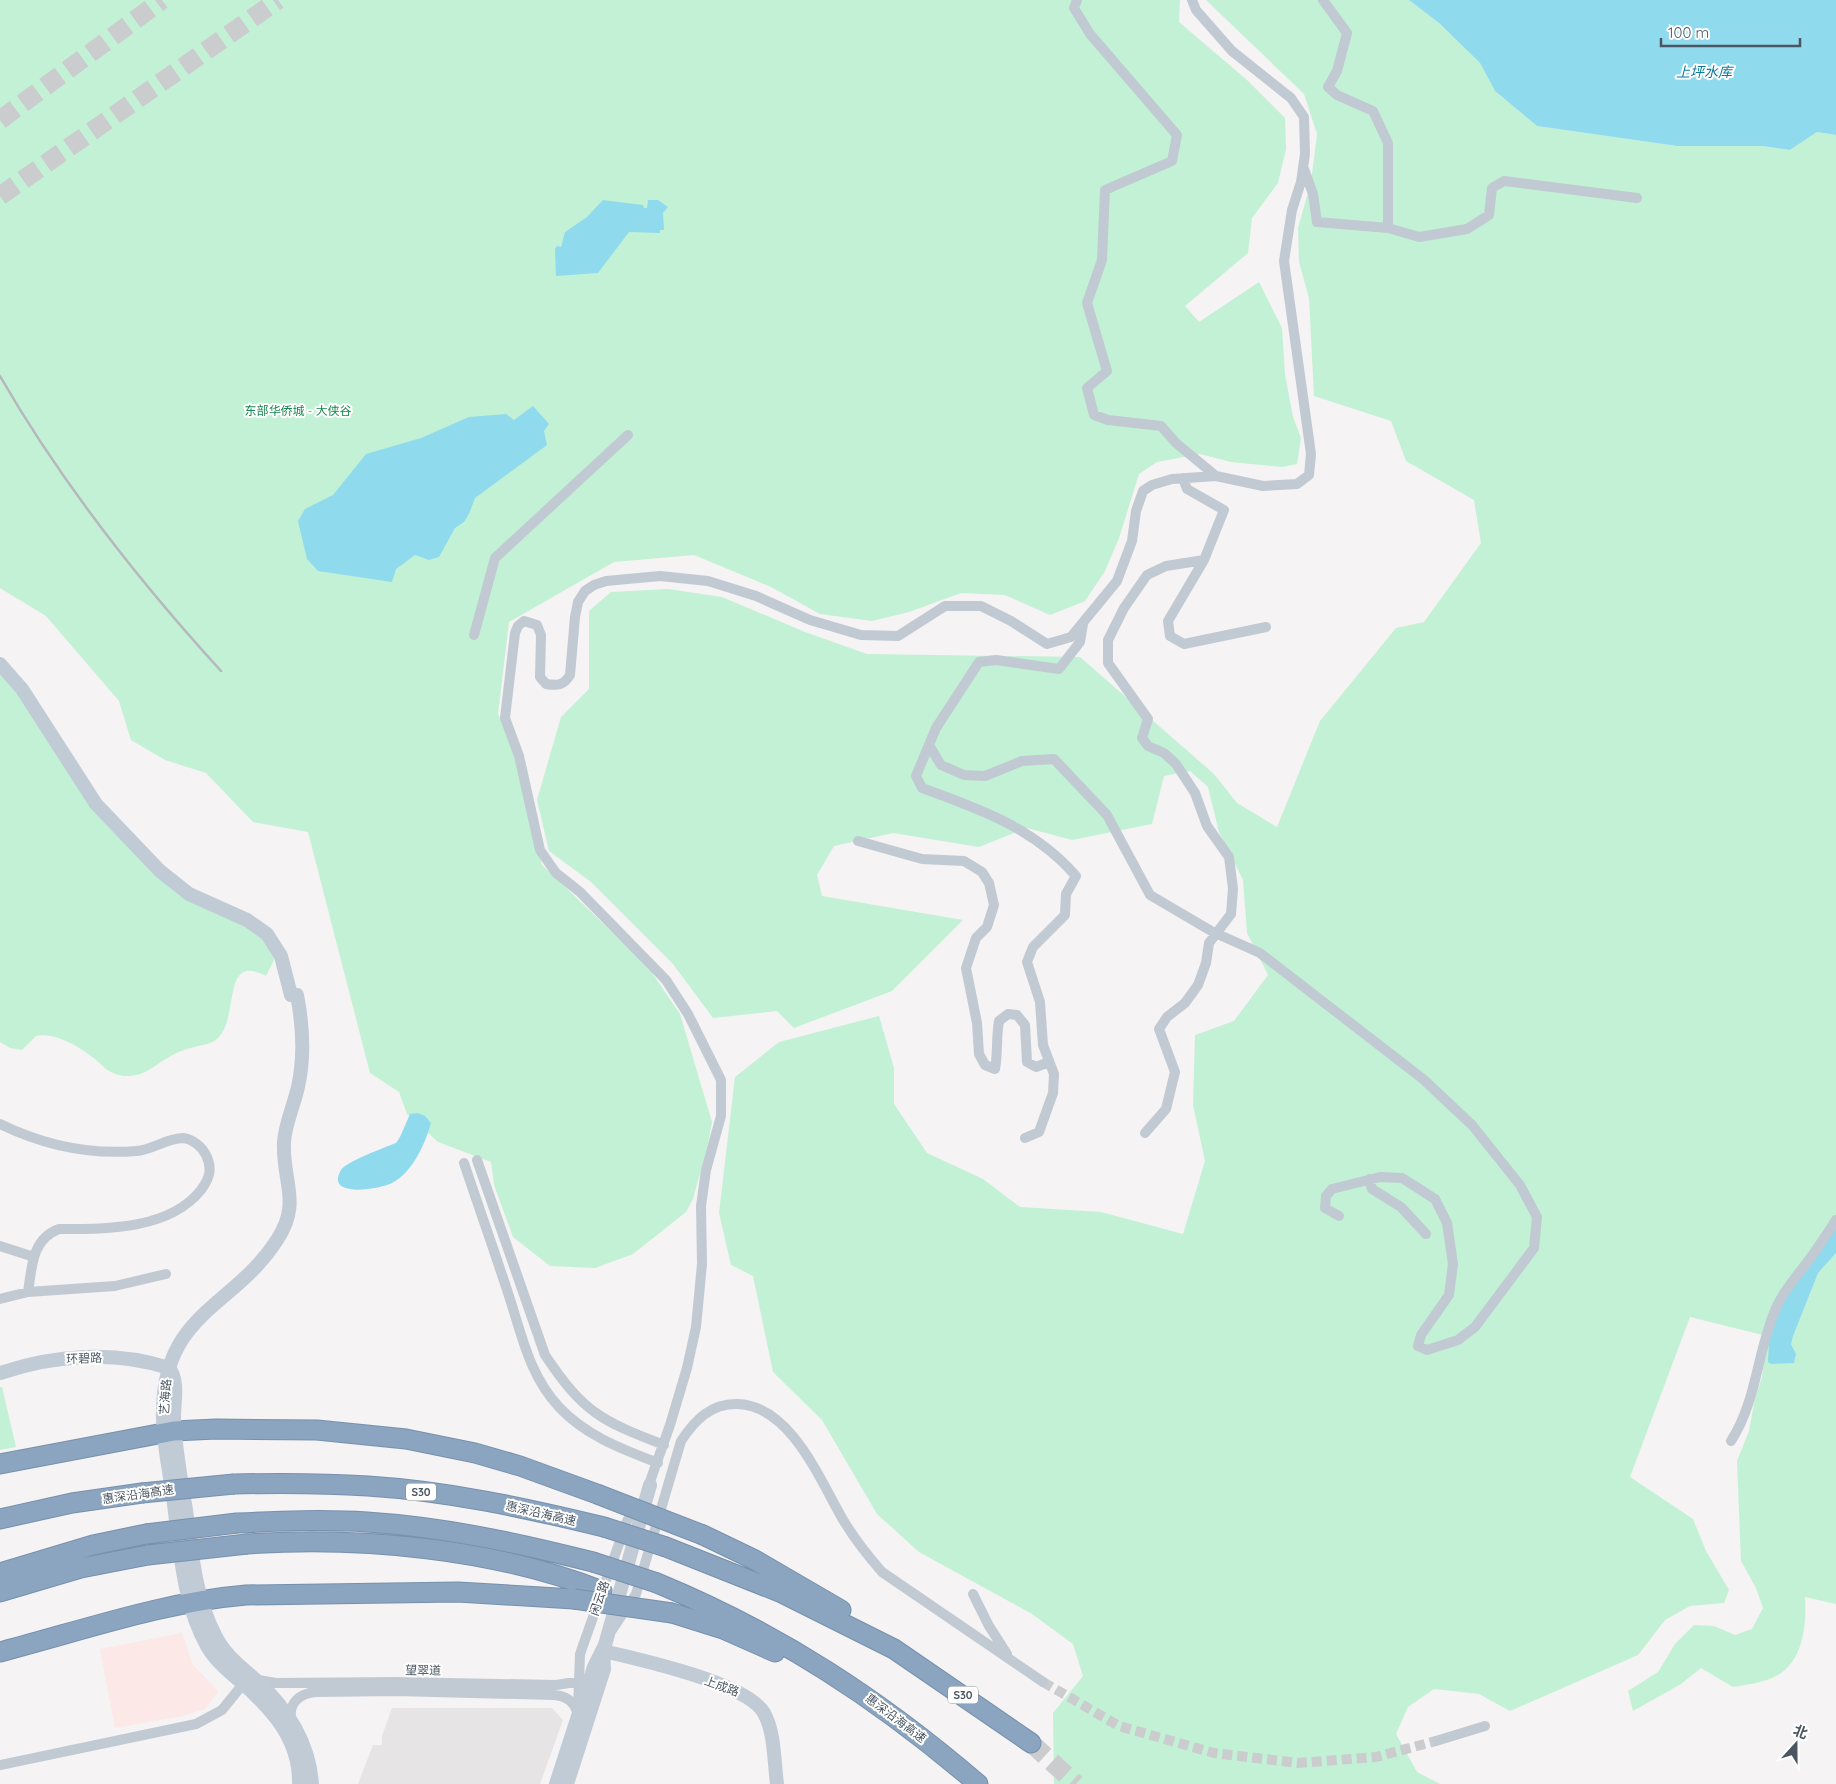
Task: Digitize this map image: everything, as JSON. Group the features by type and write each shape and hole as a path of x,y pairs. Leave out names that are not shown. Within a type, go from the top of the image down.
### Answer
{"highway":[{"path":"0,1464 169,1432 295,1429 406,1439 496,1459 598,1494 703,1535 755,1560 810,1590 894,1649"},
{"name":"惠深沿海高速","path":"0,1519 72,1503 142,1493 234,1484 369,1486 499,1503 604,1527 666,1547 782,1593 894,1649 1030,1743"},
{"name":"惠深沿海高速","path":"0,1573 93,1545 146,1534 237,1523 303,1520 366,1522 429,1528 492,1538 593,1562 657,1584 726,1613 762,1632 868,1696 927,1741 978,1784"},
{"path":"0,1592 81,1568 148,1555 247,1544 339,1542 445,1552 534,1570 602,1590"},
{"path":"0,1652 196,1601 246,1595 458,1592 574,1599 672,1613 742,1637 868,1696"}],"street":[{"path":"1077,0 1074,8 1090,34 1177,135 1172,161 1105,190 1102,260 1087,303 1107,371 1087,388 1094,415 1108,420 1161,426 1176,442 1216,476"},
{"path":"1026,1138 1039,1132 1053,1092 1054,1074 1043,1045 1040,1002 1027,962 1033,948 1065,915 1066,894 1076,876 1050,850 1006,820 922,788 916,776 936,728 979,662 996,660 1059,669 1080,642 1083,623 1117,581 1132,540 1136,511 1143,491 1152,485 1183,478 1216,476 1263,486 1297,484 1309,475 1310,446 1284,261 1288,226 1303,167 1304,118 1291,98 1232,51 1196,10 1192,0"},
{"path":"1324,0 1347,33 1337,72 1328,87 1337,95 1373,111 1388,143 1388,228"},
{"path":"1303,167 1312,194 1317,222 1388,228 1419,237 1467,229 1489,215 1492,188 1504,181 1637,198"},
{"path":"474,635 495,558 628,435"},
{"path":"1183,478 1187,489 1224,510 1204,560 1168,621 1170,636 1184,644 1266,627"},
{"path":"1145,1133 1166,1109 1175,1072 1159,1030 1167,1017 1185,1003 1198,985 1206,963 1209,943 1231,914 1233,890 1229,857 1207,826 1195,793 1176,764 1164,753 1148,746 1142,738 1148,719 1108,663 1108,640 1124,608 1147,575 1166,566 1204,560"},
{"name":"闲云路","path":"584,1680 603,1651 608,1636 650,1485 687,1368 696,1327 702,1264 701,1206 706,1170 721,1116 721,1080 688,1014 666,980 643,954 580,892 556,873 540,850 519,756 505,718 513,641 518,626 524,621 537,625 541,635 540,677 546,684 553,686 565,682 570,674 572,634 578,602 585,591 594,584 606,581 660,576 708,581 756,596 810,620 860,635 898,636 945,606 981,606 1011,621 1047,644 1071,637 1083,623"},
{"path":"0,664 22,689 85,788 112,822 175,885 203,902 247,920 267,934 281,956 291,995 297,995 302,1025 302,1052 299,1082 284,1142 291,1202 288,1216 277,1240 262,1259 190,1326 169,1368"},
{"path":"929,745 941,764 964,775 985,776 1022,761 1054,759 1107,815 1150,895 1216,934 1260,953 1423,1079 1472,1125 1520,1185 1537,1218 1534,1248 1475,1327 1458,1340 1427,1350 1418,1346 1421,1335 1449,1295 1453,1264 1447,1223 1435,1199 1402,1178 1369,1179 1332,1189 1326,1196 1325,1208 1339,1216"},
{"path":"858,840 922,859 964,862 982,872 989,883 994,905 987,926 976,938 966,968 977,1023 979,1054 985,1065 995,1069 998,1054 996,1036 999,1022 1008,1014 1018,1015 1025,1026 1027,1062 1036,1067 1049,1062"},
{"path":"0,1124 39,1141 79,1149 136,1151 182,1138 197,1143 206,1154 210,1164 207,1183 197,1194 173,1212 134,1225 59,1229 48,1233 40,1241 34,1257 28,1292"},
{"path":"477,1160 545,1355 573,1395 602,1418 616,1426 664,1444"},
{"path":"464,1163 508,1291 529,1361 546,1391 559,1407 592,1434 608,1444 658,1462"},
{"path":"1369,1179 1372,1189 1400,1207 1426,1234"},
{"path":"1731,1441 1739,1429 1748,1407 1760,1366 1764,1339 1776,1306 1836,1220"},
{"path":"0,1246 34,1257"},
{"path":"0,1299 28,1292 115,1286 166,1274"},
{"name":"环碧路","path":"0,1373 46,1361 87,1357 130,1359 169,1368"},
{"name":"艺海路","path":"169,1368 175,1379 169,1432 201,1633 211,1652 279,1702 291,1718 306,1753 312,1784"},
{"path":"608,1636 636,1594 680,1441 689,1428 706,1411 726,1404 750,1404 766,1412 788,1430 862,1549 882,1572 1042,1682"},
{"name":"闲云路","path":"556,1784 578,1718 584,1680 580,1654 627,1521 650,1485"},
{"path":"973,1594 1011,1660"},
{"name":"闲云路","path":"567,1784 604,1668 603,1651"},
{"name":"上成路","path":"603,1651 646,1661 746,1695 764,1713 769,1725 777,1784"},
{"name":"望翠道","path":"249,1681 276,1683 396,1682 556,1685 584,1680"},
{"path":"0,1765 196,1724 222,1710 249,1681"},
{"name":"艺海路","path":"249,1681 286,1731 297,1761 299,1784"},
{"name":"望翠道","path":"291,1718 293,1703 308,1693 396,1691 559,1696 568,1699 575,1706 578,1718"},
{"path":"1436,1742 1485,1726"}],"shaded area":[{"path":"182,1633 193,1665 218,1691 205,1709 183,1716 115,1728 100,1649"},
{"path":"392,1708 552,1708 563,1720 540,1784 358,1784 373,1745 382,1745 382,1736"}],"green space":[{"name":"东部华侨城 - 大侠谷","path":"0,0 1180,0 1179,22 1247,80 1285,118 1286,149 1278,183 1252,218 1248,253 1185,306 1199,322 1259,282 1282,328 1285,374 1293,417 1301,438 1297,464 1282,467 1231,462 1200,454 1157,462 1139,474 1119,538 1105,571 1085,601 1050,615 1005,595 961,593 909,612 872,621 820,614 771,587 694,555 614,562 509,622 498,714 509,736 542,865 646,964 680,1014 712,1122 693,1199 686,1212 633,1254 595,1268 550,1266 513,1237 494,1185 491,1162 438,1142 407,1114 399,1092 370,1073 308,832 253,822 206,773 165,760 131,740 119,701 46,616 0,588"},
{"path":"1206,0 1409,0 1439,23 1480,63 1495,91 1537,126 1677,146 1762,146 1790,150 1817,132 1836,135 1836,1604 1805,1597 1804,1632 1797,1654 1791,1664 1772,1678 1758,1683 1733,1687 1701,1668 1681,1684 1633,1711 1628,1691 1658,1672 1675,1644 1694,1625 1714,1626 1735,1635 1752,1629 1763,1608 1756,1588 1741,1561 1737,1461 1749,1431 1755,1398 1762,1377 1767,1336 1690,1317 1630,1477 1693,1519 1706,1551 1729,1590 1724,1603 1690,1606 1665,1620 1638,1655 1510,1711 1479,1694 1434,1689 1408,1707 1396,1734 1417,1772 1440,1784 1054,1784 1053,1713 1083,1676 1073,1644 1032,1614 919,1552 877,1514 822,1420 773,1372 753,1276 731,1265 719,1213 735,1077 779,1042 879,1016 894,1068 894,1104 927,1153 983,1179 1020,1207 1101,1212 1183,1234 1205,1161 1193,1105 1195,1035 1234,1021 1268,975 1247,933 1243,880 1219,832 1208,787 1190,771 1164,776 1152,824 1072,840 1027,828 979,847 893,833 834,846 817,875 822,896 963,920 892,991 794,1028 777,1011 713,1018 673,964 591,882 549,851 537,800 561,717 589,689 589,611 611,592 668,589 722,597 805,632 867,654 1080,657 1214,774 1237,803 1277,827 1320,721 1396,628 1424,622 1481,543 1474,500 1406,461 1391,421 1314,396 1309,298 1299,262 1298,228 1311,182 1317,134 1304,94"},
{"path":"0,671 10,680 88,801 166,883 248,928 265,941 276,956 266,976 250,971 241,974 235,983 226,1026 219,1037 207,1044 189,1048 175,1054 138,1075 124,1076 111,1072 82,1050 51,1036 36,1036 22,1050 10,1048 0,1042"},
{"path":"0,1387 2,1387 16,1447 0,1450"}],"water":[{"name":"上坪水库","path":"1409,0 1836,0 1836,135 1817,132 1790,150 1762,146 1677,146 1537,126 1495,91 1480,63 1439,23"},
{"path":"603,200 643,205 644,208 647,208 648,200 658,200 668,207 663,213 664,230 660,230 660,233 629,232 598,273 556,276 555,249 557,246 561,247 565,232 587,217"},
{"path":"533,406 549,424 544,431 547,445 475,498 469,514 464,522 455,528 439,557 429,560 415,555 396,569 392,582 318,571 307,559 298,521 305,509 333,495 366,454 421,438 469,417 506,414 514,420"},
{"path":"418,1113 425,1116 431,1123 417,1157 406,1172 392,1183 377,1188 356,1190 340,1185 338,1179 344,1167 366,1155 396,1143 410,1114"},
{"path":"1836,1226 1836,1253 1818,1273 1793,1336 1791,1344 1796,1354 1794,1363 1771,1364 1768,1362 1769,1340 1774,1316"}],"tunnel":[{"path":"0,120 162,0"},
{"path":"0,196 278,0"},
{"path":"1043,1682 1119,1726 1214,1753 1298,1763 1376,1757 1436,1741"},
{"path":"1031,1743 1076,1784"}],"railway":[{"path":"0,376 49,454 102,529 190,637 221,671"}]}
